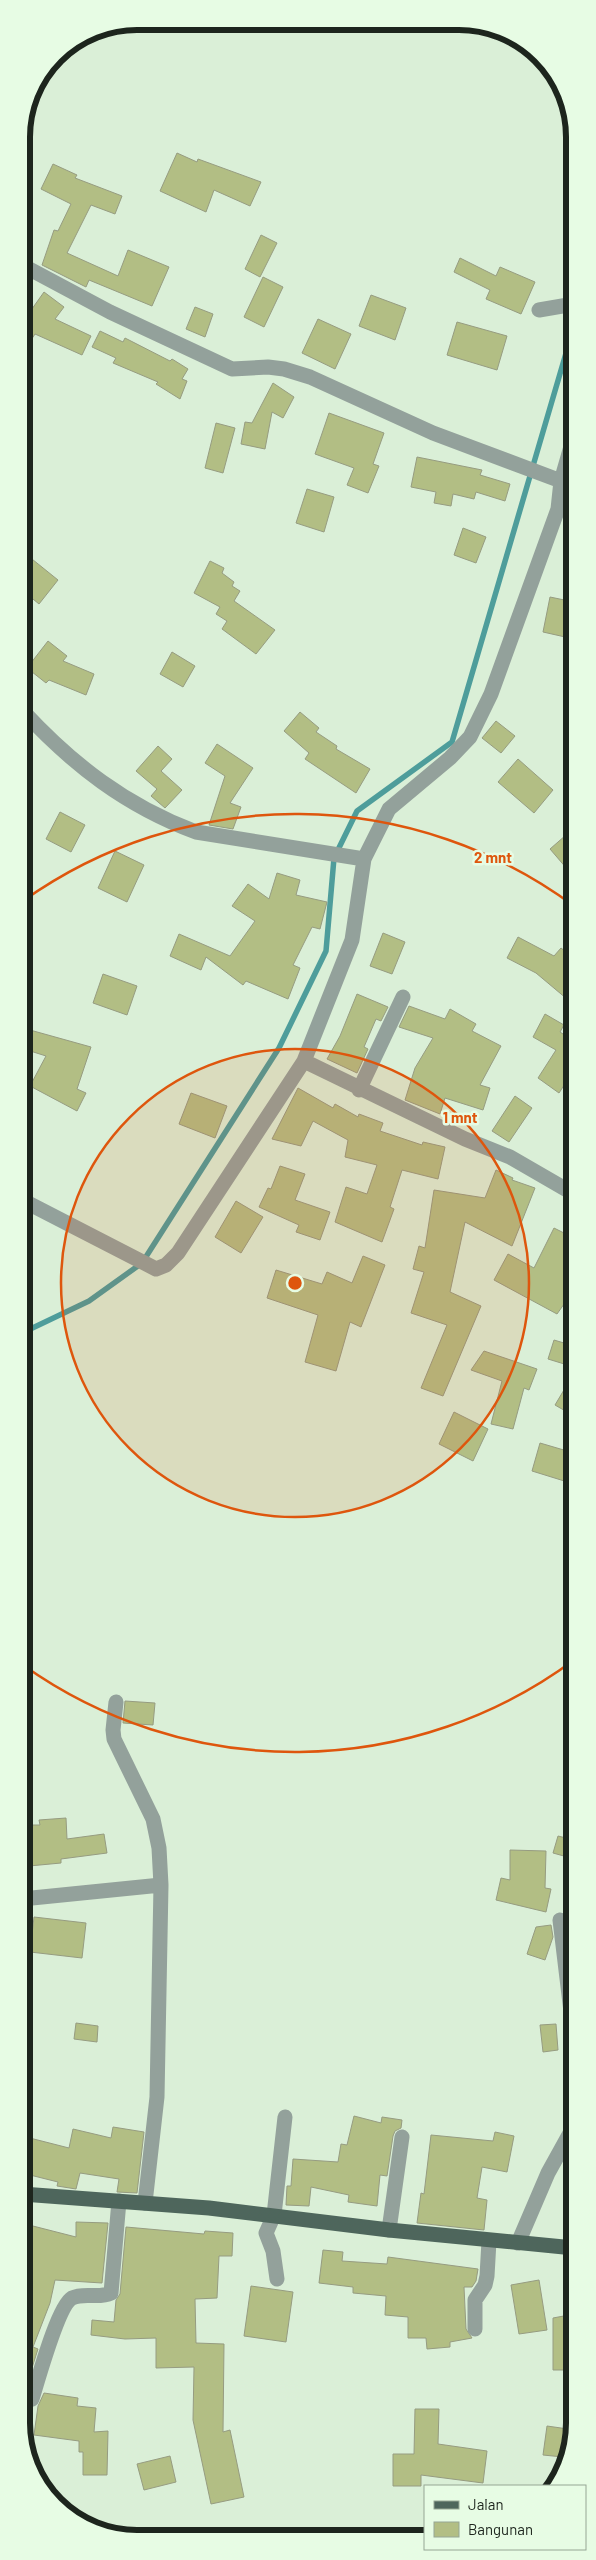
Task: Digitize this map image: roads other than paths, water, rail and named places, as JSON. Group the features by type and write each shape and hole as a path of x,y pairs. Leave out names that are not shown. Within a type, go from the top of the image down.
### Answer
{"main road":[{"path":"30,2195 274,2215 389,2230 566,2247"}],"street":[{"path":"30,269 110,312 224,366 242,370 268,367 284,369 310,377 433,433 557,479"},
{"path":"539,310 566,305"},
{"path":"30,1204 156,1269 166,1265 178,1252 304,1062 352,940 361,858 389,809 450,758 470,737 491,694 558,509 557,479 566,456"},
{"path":"558,509 566,510"},
{"path":"30,719 43,734 98,781 146,811 196,832 361,858"},
{"path":"359,1090 402,997"},
{"path":"304,1062 359,1090 465,1139 510,1157 566,1189"},
{"path":"116,1702 114,1739 153,1819 159,1848 161,1885 157,2097 145,2203"},
{"path":"30,1898 161,1885"},
{"path":"560,1920 566,1970"},
{"path":"277,2280 273,2251 266,2234 274,2215 285,2117"},
{"path":"389,2230 402,2137"},
{"path":"518,2243 548,2173 566,2140"},
{"path":"32,2399 48,2348 66,2302 77,2296 104,2296 111,2292 119,2202"},
{"path":"475,2329 475,2300 485,2285 488,2276 490,2240"}],"waterway":[{"path":"30,1329 89,1301 142,1263 279,1048 326,951 334,858 357,811 452,742 566,353"}]}
